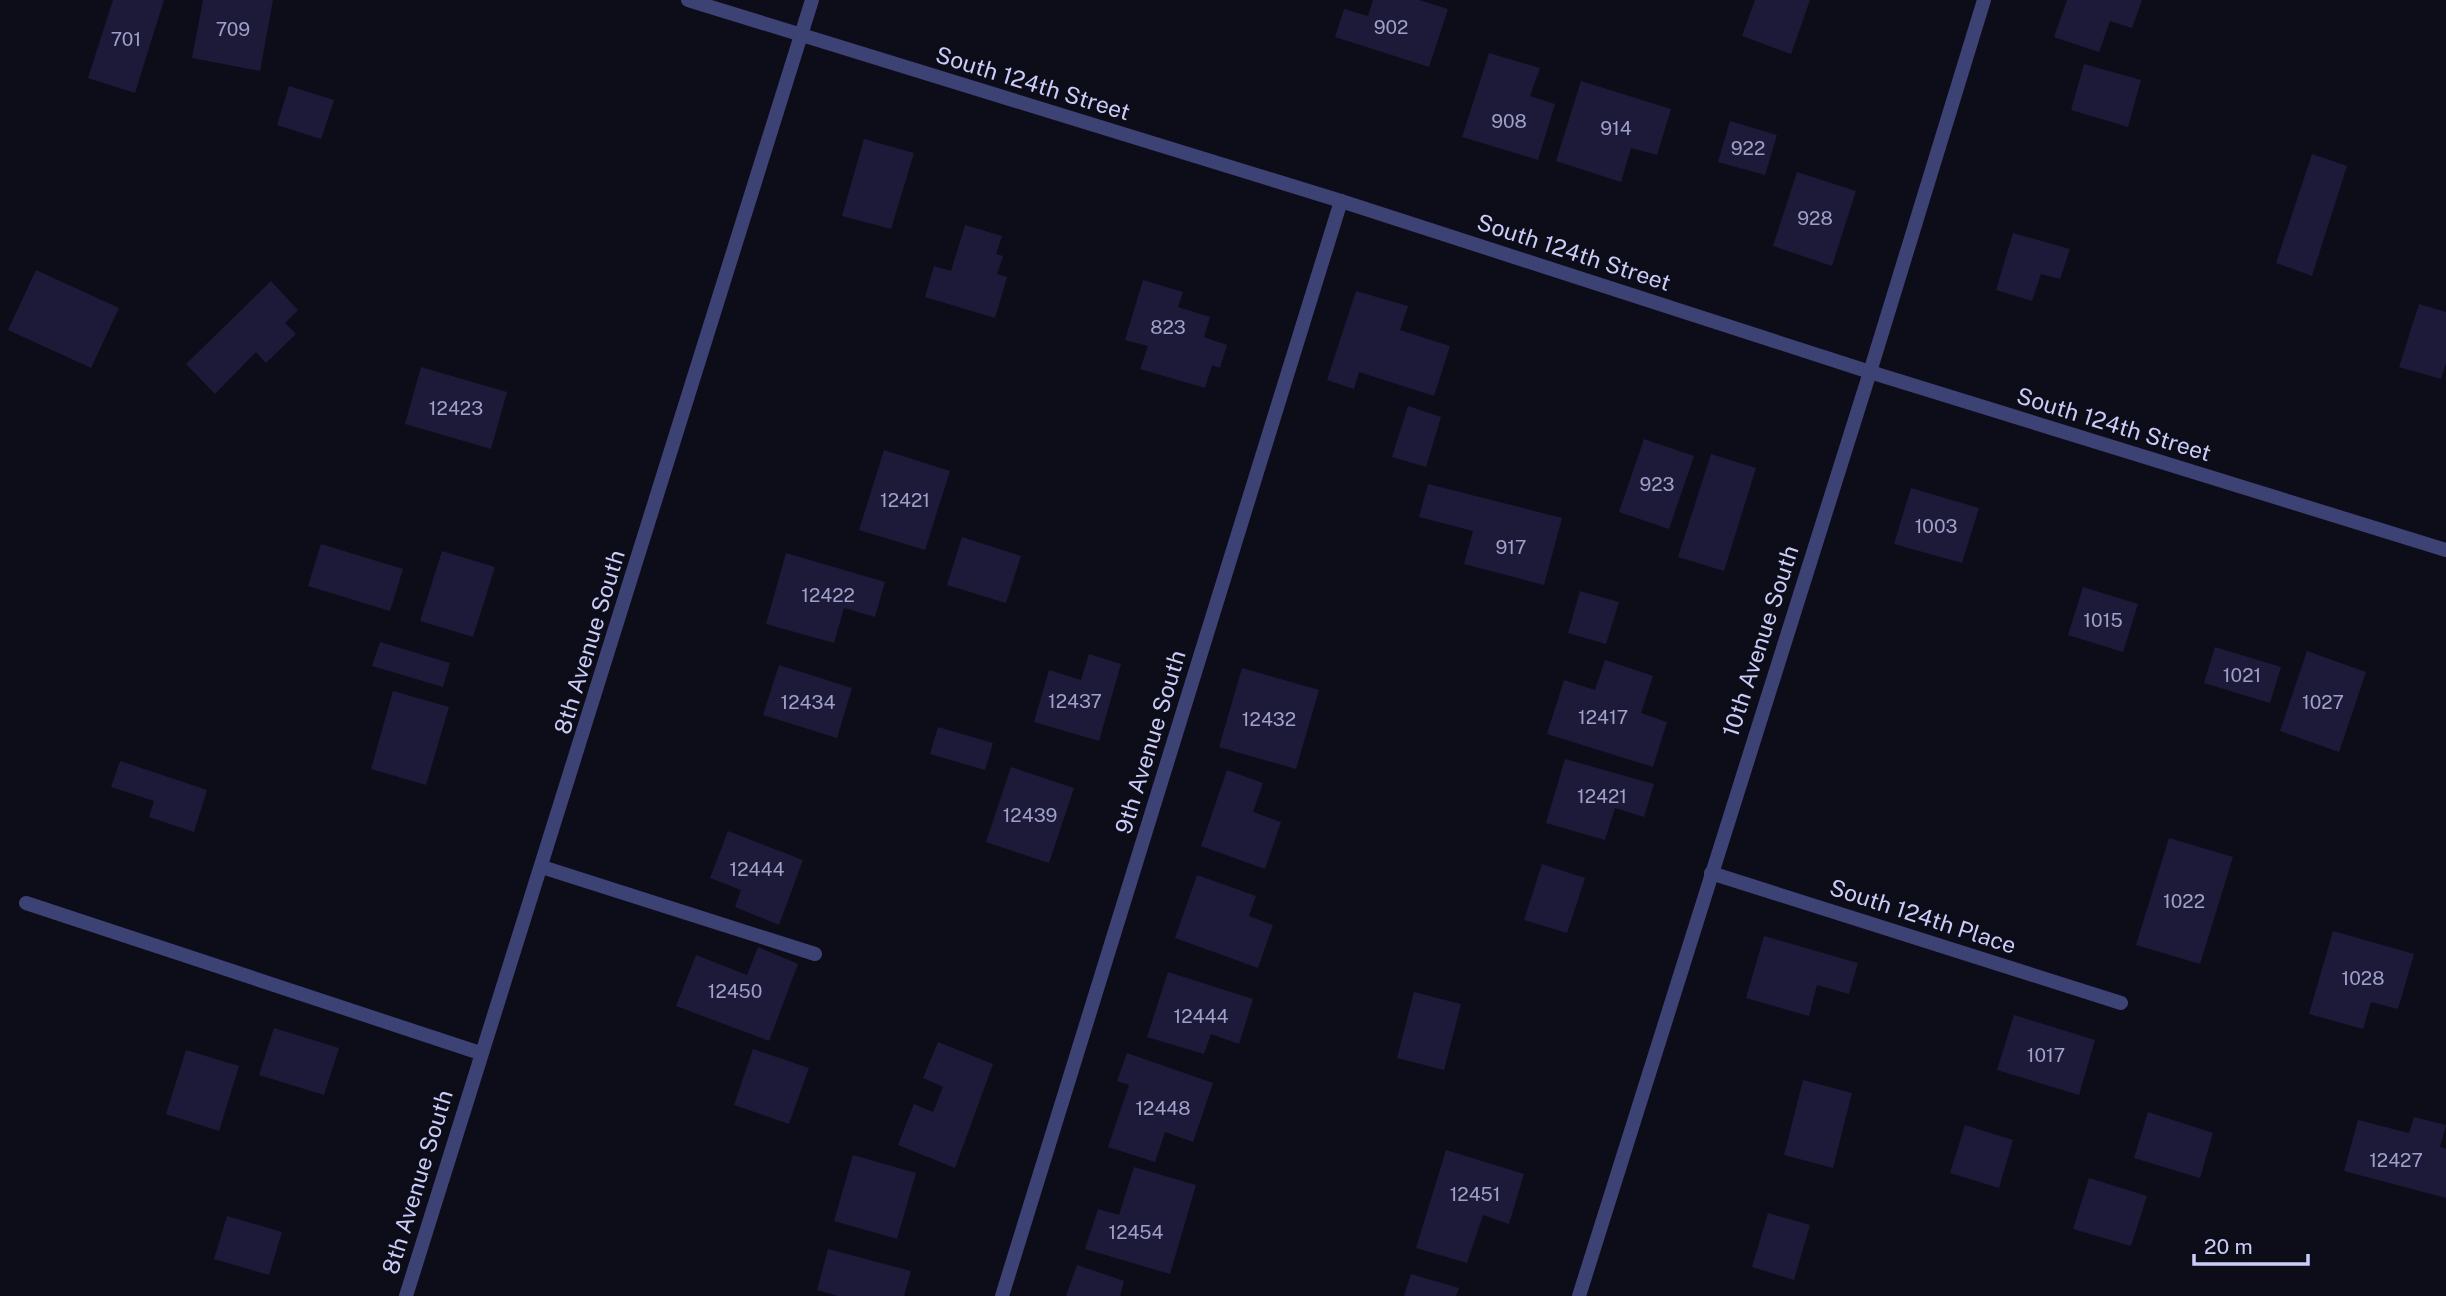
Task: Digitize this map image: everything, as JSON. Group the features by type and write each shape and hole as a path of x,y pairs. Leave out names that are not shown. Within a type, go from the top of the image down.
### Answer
{"street":[{"name":"South 124th Street","path":"688,0 1341,201 1870,372 2446,550"},
{"name":"8th Avenue South","path":"406,1296 480,1053 542,867 813,0"},
{"name":"10th Avenue South","path":"1579,1296 1870,372 1984,0"},
{"name":"9th Avenue South","path":"1002,1296 1341,201"},
{"path":"542,867 815,954"},
{"name":"South 124th Place","path":"1711,873 2121,1003"},
{"path":"26,903 480,1053"}],"building":[{"path":"113,0 164,0 135,93 88,78"},
{"path":"203,0 273,0 260,71 192,58"},
{"path":"1373,0 1419,0 1448,9 1429,67 1335,37 1344,9 1368,16"},
{"path":"1755,0 1810,0 1791,54 1742,36"},
{"path":"2067,0 2142,0 2132,28 2110,21 2099,52 2054,37"},
{"path":"1489,53 1540,68 1530,96 1555,104 1538,160 1462,137"},
{"path":"2084,64 2141,80 2128,127 2071,110"},
{"path":"1581,81 1671,109 1657,155 1631,148 1621,182 1556,161"},
{"path":"289,86 334,100 321,139 277,125"},
{"path":"1730,121 1777,135 1765,175 1718,162"},
{"path":"864,139 914,153 891,229 842,216"},
{"path":"2312,154 2347,166 2312,276 2276,263"},
{"path":"1797,172 1856,191 1832,266 1773,246"},
{"path":"965,225 1002,236 996,254 1003,256 997,274 1007,277 995,318 925,297 934,266 951,271"},
{"path":"2013,233 2070,249 2060,279 2041,274 2032,301 1996,290"},
{"path":"36,270 119,308 91,368 8,330"},
{"path":"1143,280 1183,292 1178,307 1210,317 1204,337 1227,345 1220,368 1212,365 1205,388 1140,369 1148,346 1125,340"},
{"path":"271,281 298,310 285,323 296,334 266,363 256,352 215,394 186,364"},
{"path":"1356,291 1408,306 1400,330 1450,346 1434,396 1359,372 1354,389 1327,380"},
{"path":"2419,304 2446,312 2446,363 2441,379 2399,367"},
{"path":"421,367 507,392 491,449 405,424"},
{"path":"1408,406 1441,417 1426,467 1392,457"},
{"path":"1644,439 1694,456 1669,529 1619,512"},
{"path":"884,450 950,471 925,550 859,530"},
{"path":"1711,454 1756,468 1724,571 1678,557"},
{"path":"1428,484 1562,518 1544,585 1464,564 1473,531 1419,517"},
{"path":"1911,488 1979,508 1962,563 1894,544"},
{"path":"962,537 1021,556 1006,603 947,585"},
{"path":"321,544 403,569 390,611 308,586"},
{"path":"442,551 495,567 473,637 420,621"},
{"path":"786,553 885,582 875,617 844,608 834,643 766,624"},
{"path":"2083,587 2138,604 2123,652 2068,635"},
{"path":"1580,591 1619,602 1606,644 1568,633"},
{"path":"380,642 450,663 443,687 372,666"},
{"path":"2215,647 2281,667 2270,703 2204,683"},
{"path":"2307,651 2366,672 2339,752 2280,731"},
{"path":"1089,654 1121,664 1099,741 1034,722 1049,670 1081,680"},
{"path":"1605,660 1653,676 1641,713 1667,722 1653,767 1547,734 1564,680 1595,690"},
{"path":"779,665 852,688 837,738 763,715"},
{"path":"1242,668 1319,690 1296,769 1219,747"},
{"path":"393,691 449,707 426,785 371,769"},
{"path":"938,727 993,743 985,770 930,754"},
{"path":"1565,759 1654,784 1644,817 1615,808 1605,840 1546,823"},
{"path":"120,761 207,790 194,832 149,817 154,801 111,787"},
{"path":"1011,767 1074,788 1049,863 986,842"},
{"path":"1227,770 1263,783 1253,812 1281,822 1265,869 1201,846"},
{"path":"728,831 803,860 779,925 735,907 741,890 710,878"},
{"path":"2169,838 2233,857 2200,964 2136,945"},
{"path":"1542,864 1585,878 1567,933 1524,920"},
{"path":"1197,875 1256,896 1249,916 1273,925 1258,968 1175,938"},
{"path":"2333,931 2414,954 2398,1009 2371,1002 2363,1029 2309,1014"},
{"path":"1764,936 1858,963 1849,994 1817,985 1809,1016 1746,998"},
{"path":"758,947 798,964 769,1041 676,1006 696,955 747,975"},
{"path":"1168,972 1253,999 1239,1044 1211,1034 1204,1054 1147,1037"},
{"path":"1414,992 1461,1004 1444,1070 1397,1058"},
{"path":"2014,1015 2095,1040 2079,1095 1997,1070"},
{"path":"274,1028 339,1048 324,1095 259,1075"},
{"path":"938,1042 993,1064 955,1168 898,1145 914,1104 933,1112 943,1087 923,1078"},
{"path":"753,1049 809,1068 789,1124 734,1105"},
{"path":"186,1050 239,1066 219,1131 166,1114"},
{"path":"1127,1053 1213,1083 1193,1142 1165,1132 1155,1162 1108,1147 1129,1085 1117,1081"},
{"path":"1803,1080 1852,1093 1833,1168 1784,1155"},
{"path":"2148,1112 2213,1133 2200,1178 2134,1158"},
{"path":"2414,1117 2446,1125 2440,1147 2446,1149 2446,1198 2344,1171 2358,1120 2409,1133"},
{"path":"1965,1125 2013,1140 1999,1188 1950,1173"},
{"path":"1446,1150 1524,1174 1509,1224 1483,1215 1467,1263 1416,1248"},
{"path":"853,1155 916,1173 897,1239 834,1221"},
{"path":"1134,1167 1196,1185 1170,1274 1085,1249 1098,1209 1119,1215"},
{"path":"2089,1178 2147,1196 2131,1246 2073,1229"},
{"path":"1768,1213 1810,1225 1794,1280 1752,1267"},
{"path":"227,1216 282,1232 269,1275 214,1259"},
{"path":"828,1249 911,1271 904,1296 838,1296 817,1290"},
{"path":"1077,1265 1124,1281 1120,1296 1066,1296"},
{"path":"1411,1274 1459,1288 1456,1296 1404,1296"}]}
